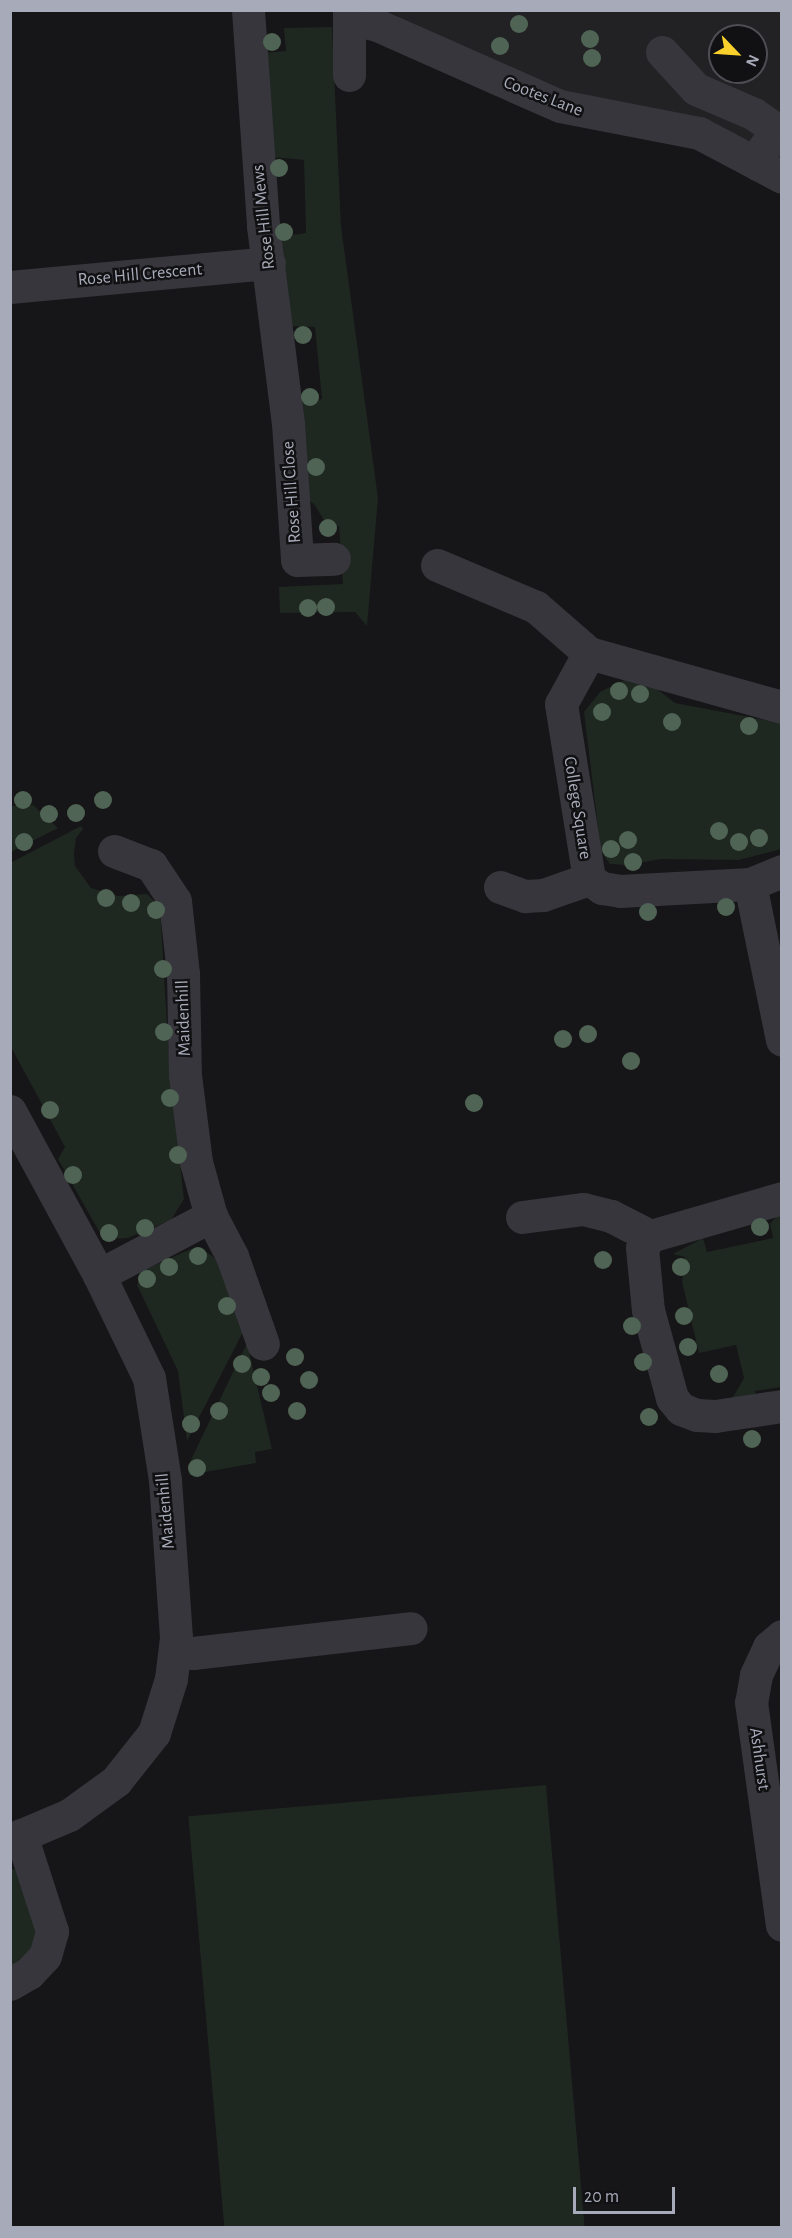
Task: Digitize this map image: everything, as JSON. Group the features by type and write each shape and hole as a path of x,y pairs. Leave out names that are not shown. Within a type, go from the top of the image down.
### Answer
{"street":[{"name":"Rose Hill Mews","path":"248,10 269,263 288,423"},
{"path":"349,14 350,75"},
{"name":"Cootes Lane","path":"349,14 560,106 699,133 770,171"},
{"path":"662,52 696,89 754,114 777,130 762,151 770,171"},
{"name":"Rose Hill Crescent","path":"10,287 269,263"},
{"name":"Rose Hill Close","path":"288,423 297,560 334,559"},
{"path":"437,565 536,607 590,652 782,707"},
{"name":"College Square","path":"590,652 561,704 589,879 602,888 620,891 750,884 782,871"},
{"name":"Maidenhill","path":"114,851 151,865 174,901 183,974 185,1075 196,1162 211,1216 232,1256 263,1344"},
{"path":"500,887 525,896 543,895 589,879"},
{"path":"750,884 782,1040"},
{"name":"Maidenhill","path":"10,1111 99,1275 149,1378 165,1480 175,1652 171,1679 154,1733 116,1781 69,1815 16,1838 52,1931 45,1956 29,1973 10,1984"},
{"path":"782,1198 650,1236 642,1248 648,1311 672,1398 681,1409 697,1415 782,1406"},
{"path":"522,1217 583,1209 611,1216 650,1236"},
{"path":"99,1275 211,1216"},
{"path":"175,1652 193,1653 411,1628"},
{"name":"Ashhurst","path":"782,1636 769,1647 756,1675 751,1702 782,1925"}],"shaded area":[{"path":"387,11 781,11 781,162 563,97"},
{"path":"332,27 341,226 378,498 367,626 355,612 280,613 279,587 343,584 339,526 327,525 314,504 307,500 298,404 322,399 315,327 290,326 278,237 306,233 304,160 272,157 264,53 286,51 284,28"},
{"path":"628,678 643,678 675,703 781,723 781,849 739,860 662,859 626,865 610,864 601,852 584,712 600,692"},
{"path":"33,805 58,828 11,852 11,806"},
{"path":"81,826 83,829 76,838 75,866 91,888 118,896 147,894 160,907 170,1075 184,1199 171,1220 128,1238 113,1239 100,1233 58,1159 65,1147 11,1047 10,863"},
{"path":"781,1211 781,1387 755,1391 756,1400 728,1406 744,1378 736,1345 699,1353 682,1282 685,1257 673,1254 703,1238 707,1252 773,1238 770,1224"},
{"path":"191,1249 205,1251 220,1262 243,1332 187,1441 178,1371 137,1285 146,1269"},
{"path":"247,1343 272,1449 255,1452 256,1463 189,1475 189,1464"},
{"path":"546,1785 585,2227 224,2228 188,1816"},
{"path":"14,1869 21,1873 38,1924 30,1956 10,1970 10,1870"}]}
